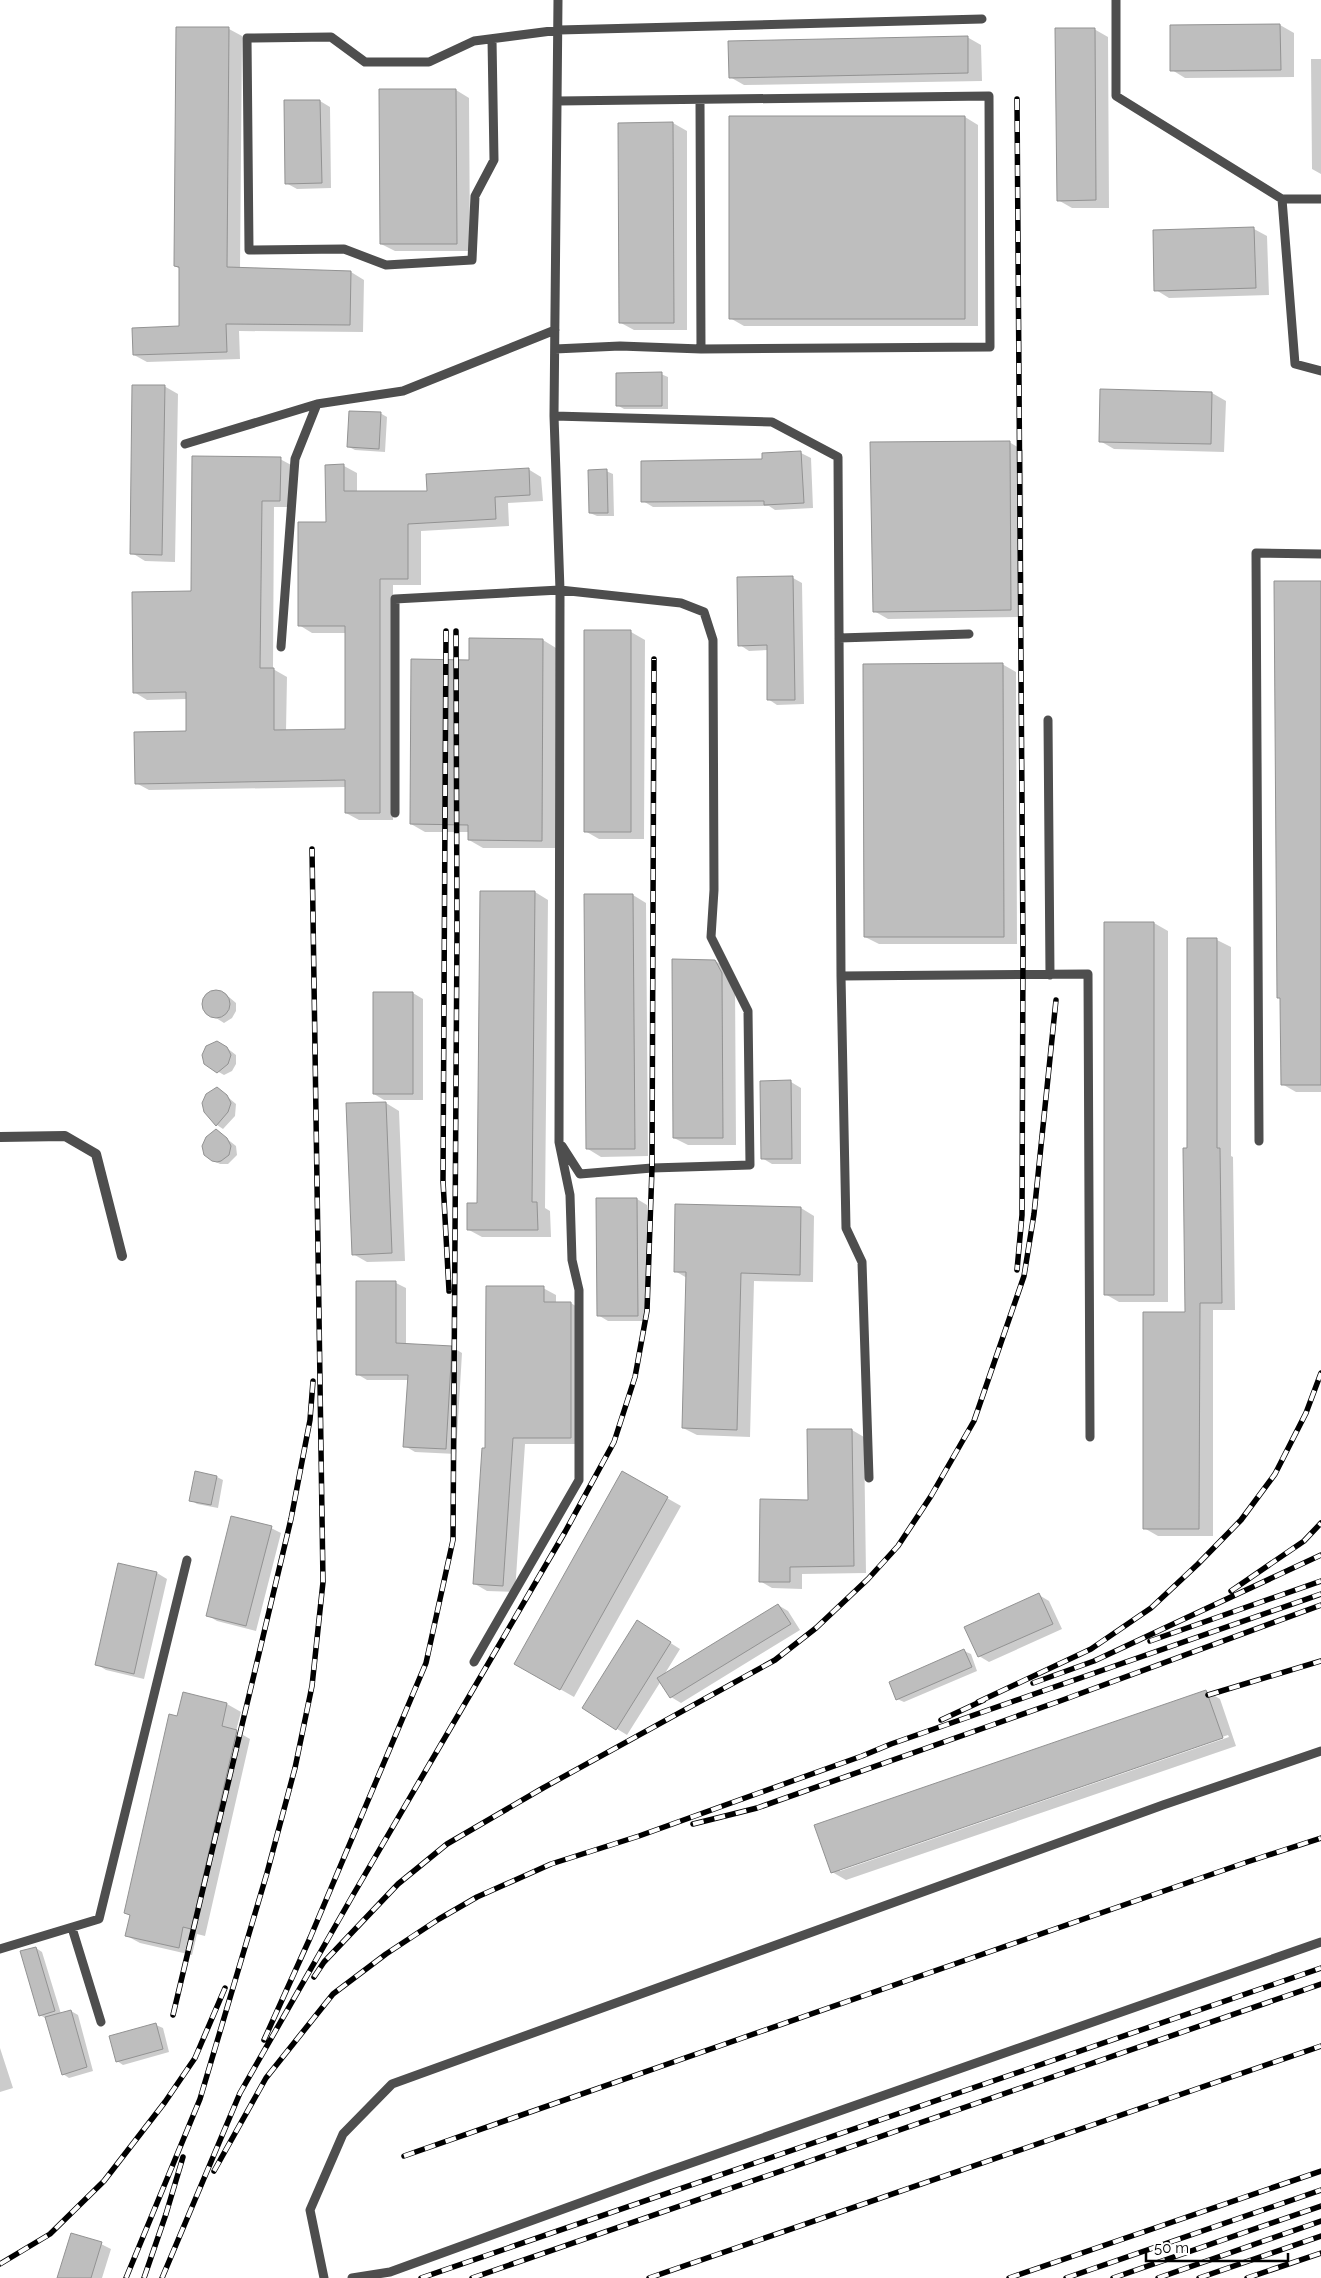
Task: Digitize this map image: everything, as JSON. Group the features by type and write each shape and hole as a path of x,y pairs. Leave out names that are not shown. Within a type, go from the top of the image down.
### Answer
{"street":[{"path":"0,1137 65,1136 96,1154 122,1256"}],"lane":[{"path":"1116,0 1116,96 1282,199 1321,199"},
{"path":"474,1662 579,1480 579,1290 572,1260 570,1195 559,1142 560,590 554,416 559,2"},
{"path":"492,39 494,160 475,196 472,260 386,266 344,249 249,250 247,38 331,38 365,62 429,62 474,42 492,39 559,30 982,19"},
{"path":"555,350 620,346 701,349 990,347 989,96 700,101 558,101"},
{"path":"700,101 701,349"},
{"path":"1282,199 1295,364 1321,372"},
{"path":"185,444 317,404 403,391 555,330"},
{"path":"281,647 295,459 317,404"},
{"path":"554,416 772,422 838,457 840,976 846,1228 862,1262 869,1478"},
{"path":"1260,1140 1256,553 1321,554"},
{"path":"395,813 395,599 560,590 681,603 704,612 713,640 714,890 711,937 748,1012 750,1165 652,1168 580,1174 559,1142"},
{"path":"839,638 969,634"},
{"path":"1048,720 1050,975"},
{"path":"840,976 1088,974 1090,1437"},
{"path":"0,1949 99,1919 187,1560"},
{"path":"324,2278 310,2210 343,2134 392,2084 1163,1805 1321,1751"},
{"path":"72,1928 101,2022"},
{"path":"352,2278 390,2272 654,2176 1321,1942"}],"building":[{"path":"1280,24 1281,70 1170,71 1170,25"},
{"path":"176,27 229,27 227,267 351,271 350,325 226,324 227,352 133,355 132,328 179,326 179,267 174,266"},
{"path":"1055,28 1095,28 1096,200 1057,201"},
{"path":"968,36 968,73 729,78 728,41"},
{"path":"379,89 456,89 457,244 380,244"},
{"path":"284,100 320,100 322,183 285,184"},
{"path":"729,116 965,116 965,319 729,319"},
{"path":"673,122 674,323 619,323 618,123"},
{"path":"1254,227 1256,288 1154,291 1153,230"},
{"path":"662,372 662,406 616,406 616,373"},
{"path":"132,385 165,385 162,555 130,554"},
{"path":"1100,389 1212,392 1211,444 1099,442"},
{"path":"349,411 381,412 379,449 347,447"},
{"path":"1010,441 1011,610 873,612 870,442"},
{"path":"801,451 804,503 764,505 764,501 641,502 641,461 762,459 762,453"},
{"path":"192,456 281,457 280,501 262,501 260,668 274,668 274,730 345,729 345,626 298,626 298,522 326,522 325,465 344,464 344,491 427,491 426,474 529,468 530,495 495,497 496,519 408,524 408,579 380,579 380,813 345,813 345,780 135,784 134,732 186,731 186,692 133,693 132,592 191,591"},
{"path":"607,469 608,513 589,513 588,470"},
{"path":"793,576 795,700 767,700 767,645 738,646 737,577"},
{"path":"1274,581 1321,581 1321,1085 1281,1085 1280,998 1277,998"},
{"path":"584,630 631,630 631,832 584,832"},
{"path":"469,638 543,639 542,841 468,840 468,825 410,824 411,659 469,660"},
{"path":"1003,663 1004,937 864,937 863,664"},
{"path":"480,891 535,891 532,1202 537,1202 538,1230 467,1230 467,1203 477,1203"},
{"path":"584,894 633,894 635,1149 586,1149"},
{"path":"1104,922 1154,922 1154,1295 1104,1295"},
{"path":"1187,938 1217,938 1217,1148 1220,1148 1222,1303 1200,1303 1199,1529 1143,1529 1143,1312 1185,1312 1183,1148 1187,1148"},
{"path":"672,959 715,960 722,973 723,1138 673,1138"},
{"path":"216,990 226,994 230,1004 226,1014 216,1018 206,1014 202,1004 206,994"},
{"path":"373,992 413,992 413,1094 373,1094"},
{"path":"217,1041 227,1047 231,1055 228,1064 217,1073 204,1064 202,1055 206,1046"},
{"path":"791,1080 792,1159 761,1159 760,1081"},
{"path":"217,1087 227,1095 231,1103 228,1112 216,1126 204,1112 202,1103 206,1094"},
{"path":"386,1102 392,1253 352,1255 346,1103"},
{"path":"216,1129 227,1138 231,1146 229,1155 217,1162 204,1155 202,1146 206,1137"},
{"path":"596,1198 637,1198 638,1316 597,1316"},
{"path":"675,1204 801,1207 800,1275 741,1273 737,1430 682,1428 686,1272 674,1272"},
{"path":"356,1281 396,1281 396,1343 452,1346 446,1449 403,1447 408,1375 356,1375"},
{"path":"486,1286 544,1286 544,1302 571,1302 571,1438 513,1438 503,1586 473,1584 482,1448 485,1448"},
{"path":"807,1429 852,1429 854,1566 790,1567 790,1582 759,1582 760,1499 808,1500"},
{"path":"195,1471 217,1476 211,1505 189,1501"},
{"path":"622,1471 668,1497 560,1690 514,1664"},
{"path":"231,1516 272,1526 246,1626 206,1616"},
{"path":"118,1563 157,1572 134,1674 95,1665"},
{"path":"1039,1593 1053,1624 978,1657 964,1627"},
{"path":"778,1604 791,1624 670,1698 657,1678"},
{"path":"637,1620 671,1642 616,1730 582,1708"},
{"path":"964,1649 972,1667 896,1700 889,1682"},
{"path":"1206,1690 1223,1738 831,1873 814,1825"},
{"path":"183,1692 227,1703 222,1726 237,1730 191,1929 183,1927 179,1948 125,1936 130,1915 124,1913 169,1714 177,1716"},
{"path":"36,1947 55,2011 39,2016 20,1951"},
{"path":"71,2010 87,2067 62,2075 45,2017"},
{"path":"156,2023 163,2049 116,2062 109,2036"},
{"path":"71,2233 102,2242 91,2278 57,2278"}],"railway":[{"path":"1017,99 1023,949 1022,1215 1017,1270"},
{"path":"446,631 443,1181 449,1291"},
{"path":"264,2040 310,1938 426,1663 453,1540 457,934 456,631"},
{"path":"162,2278 240,2093 565,1532 614,1442 635,1377 647,1311 652,1168 654,659"},
{"path":"126,2278 200,2099 267,1873 295,1768 312,1686 323,1582 312,849"},
{"path":"314,1977 324,1962 398,1884 447,1844 543,1788 775,1660 816,1628 868,1579 898,1546 931,1496 974,1421 1024,1276 1034,1214 1056,1000"},
{"path":"978,1702 1091,1649 1151,1608 1198,1564 1241,1520 1275,1474 1306,1413 1321,1373"},
{"path":"173,2015 291,1519 310,1420 313,1381"},
{"path":"1231,1591 1304,1541 1321,1523"},
{"path":"1033,1683 1094,1661 1321,1555"},
{"path":"1150,1641 1321,1581"},
{"path":"214,2171 266,2078 333,1994 386,1954 439,1919 477,1897 551,1864 639,1836 891,1744 1321,1594"},
{"path":"693,1824 757,1808 1060,1701 1321,1605"},
{"path":"1208,1695 1321,1661"},
{"path":"941,1720 984,1700"},
{"path":"404,2156 1247,1862 1321,1838"},
{"path":"421,2278 1321,1968"},
{"path":"472,2278 1321,1984"},
{"path":"0,2264 50,2234 104,2181 165,2102 195,2058 225,1988"},
{"path":"649,2278 1321,2046"},
{"path":"144,2278 183,2157"},
{"path":"1009,2278 1321,2171"},
{"path":"1066,2278 1321,2190"},
{"path":"1113,2278 1321,2206"},
{"path":"1158,2278 1321,2221"},
{"path":"1199,2278 1321,2236"},
{"path":"1247,2278 1321,2253"}]}
